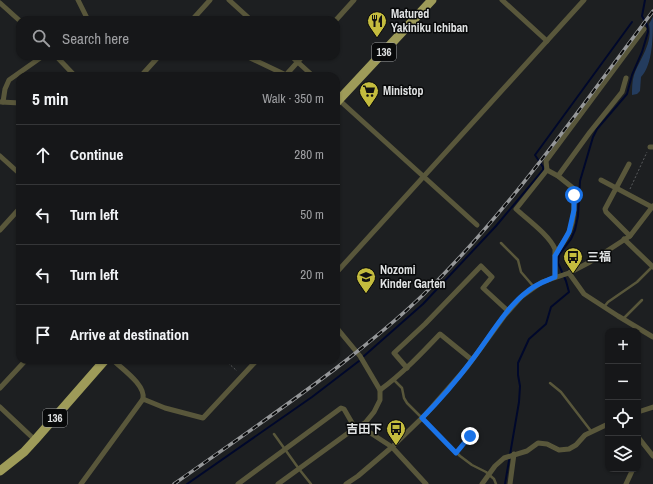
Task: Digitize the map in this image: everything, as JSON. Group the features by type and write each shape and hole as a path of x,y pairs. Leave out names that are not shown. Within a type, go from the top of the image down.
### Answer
{"highway":[{"name":"136","path":"340,97 432,0"},
{"name":"136","path":"0,471 24,452 102,364"}],"street":[{"path":"78,0 86,16"},
{"path":"196,16 208,2 201,0"},
{"path":"229,0 247,16"},
{"path":"340,16 354,0"},
{"path":"502,0 547,41"},
{"path":"340,270 584,0"},
{"path":"0,3 16,17"},
{"path":"644,29 546,161 547,170 516,209 548,238 555,249 555,256 563,275 584,294 653,337"},
{"path":"20,72 37,60"},
{"path":"60,60 71,72"},
{"path":"144,72 155,60"},
{"path":"254,60 278,72"},
{"path":"289,72 297,62 308,72"},
{"path":"16,75 9,80 2,102 16,103"},
{"path":"558,176 590,132 622,92 626,78"},
{"path":"340,103 477,225"},
{"path":"0,156 16,170"},
{"path":"629,164 604,209 630,236"},
{"path":"547,170 558,176 573,188 574,210 569,232 555,256"},
{"path":"346,484 358,476 392,447 443,396 508,311 521,297 542,282 563,275 590,262 630,236 653,206 602,180"},
{"path":"0,230 16,212"},
{"path":"624,239 653,267"},
{"path":"407,368 394,353 425,324 480,266 492,277 483,288 508,311"},
{"path":"278,484 355,428 365,423 374,412 380,400 380,390 360,356 340,332"},
{"path":"380,390 407,368 440,334 472,360"},
{"path":"0,388 22,364"},
{"path":"81,484 143,400 143,394 139,385 117,364"},
{"path":"143,400 165,408 203,418 253,364"},
{"path":"0,407 35,440"},
{"path":"641,411 653,407"},
{"path":"238,484 341,408 344,409 355,428"},
{"path":"365,423 369,432 392,447 426,484"},
{"path":"482,484 488,474 502,459 542,443 559,450 569,449 576,445 585,435 605,426"},
{"path":"641,441 653,456"},
{"path":"510,484 514,454"},
{"path":"626,484 632,472"}],"lane":[{"path":"501,243 518,260 520,272 534,287"},
{"path":"603,307 637,282 653,267"},
{"path":"623,319 642,300"},
{"path":"394,380 402,388 405,401 456,453 466,461 488,474 494,479 496,484"},
{"path":"550,383 561,392 592,432"},
{"path":"274,434 311,484"},
{"path":"456,453 470,436"}],"path":[{"path":"628,193 651,147"},
{"path":"229,364 242,376"}],"shaded area":[{"path":"653,17 652,41 648,65 641,77 640,91 637,94 632,95 633,77 648,44 650,31 649,24"}],"waterway":[{"path":"505,484 519,402 520,386 518,363 529,339 546,324 551,307 569,292 558,263 559,255 571,239 575,230 578,216 580,181 593,137 597,129 627,94 632,75 642,52 648,32 647,25 642,16 645,0"},
{"path":"364,356 423,304 496,226 543,170 543,167 535,155 632,22"},
{"path":"187,484 312,397 359,361"}],"railway":[{"path":"174,484 335,369 381,333 424,294 486,228 515,193 544,157 653,11"}],"place":[{"name":"Matured Yakiniku Ichiban","path":"377,38"},
{"name":"Ministop","path":"369,108"},
{"name":"三福","path":"573,274"},
{"name":"Nozomi Kinder Garten","path":"366,294"},
{"name":"吉田下","path":"396,446"}],"route":[{"path":"470,436 456,453 422,418 443,396 514,304 529,290 542,282 555,277 555,256 569,232 573,218 574,195"}]}
